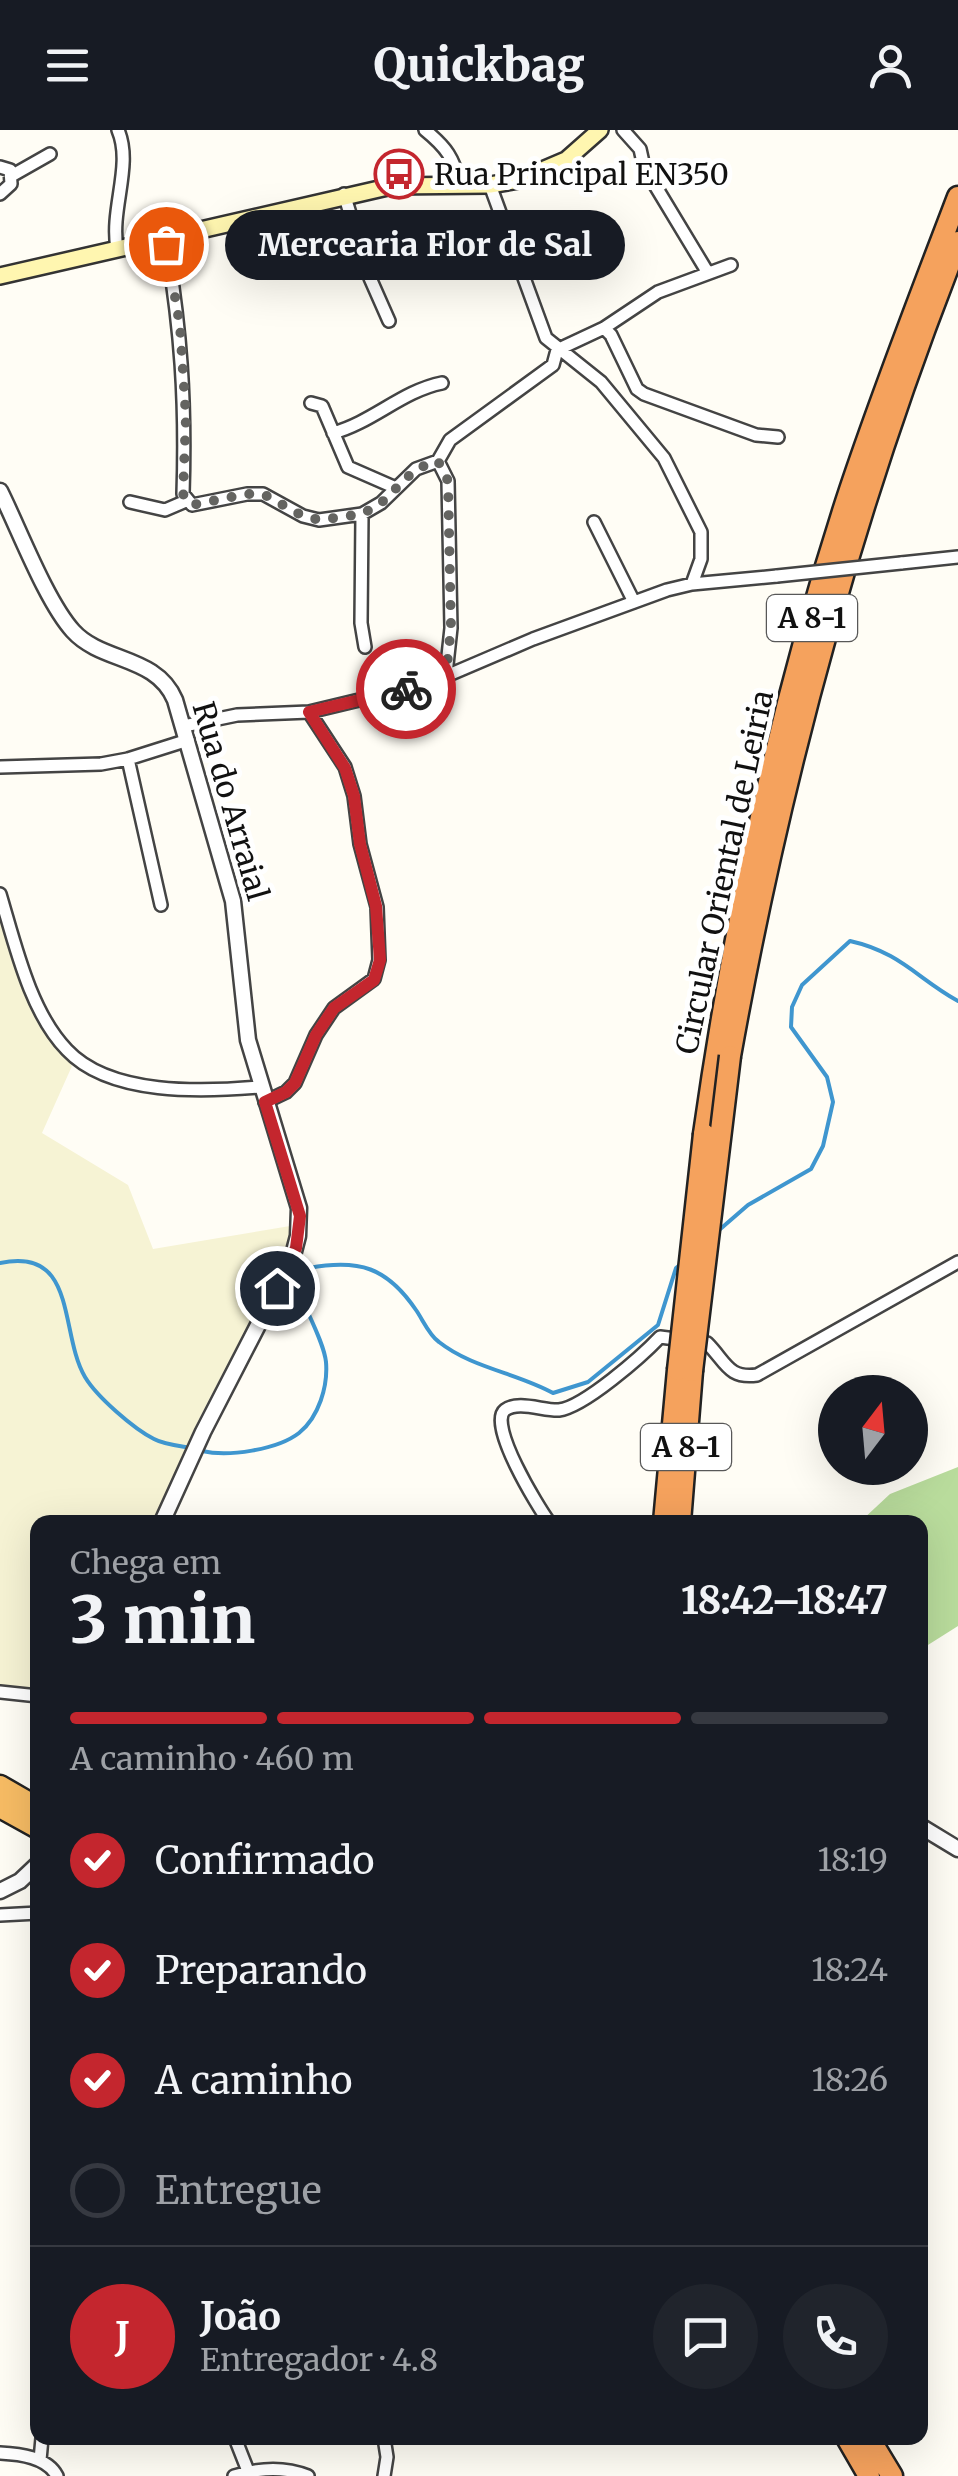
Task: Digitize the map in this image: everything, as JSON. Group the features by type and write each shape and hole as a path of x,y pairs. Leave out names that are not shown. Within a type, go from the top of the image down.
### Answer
{"highway":[{"name":"Circular Oriental de Leiria","path":"665,1515 723,1055 776,753 818,597 890,376 958,197"},
{"name":"Circular Oriental de Leiria","path":"723,1055 828,620 890,424 958,242"},
{"name":"Circular Oriental de Leiria","path":"680,1515 685,1370"},
{"path":"0,1786 30,1803"},
{"path":"0,1807 30,1824"},
{"path":"851,2445 869,2476"},
{"path":"873,2445 892,2476"}],"main road":[{"path":"0,276 344,194 392,186 490,185 519,180 566,160 600,130"}],"street":[{"path":"116,248 113,227 125,155 118,130"},
{"path":"425,130 448,148 460,184"},
{"path":"623,130 640,148 644,167 708,273"},
{"path":"12,176 50,154"},
{"path":"0,167 10,170 12,176 12,184 0,194"},
{"path":"490,185 546,338 601,382 664,458 701,532 701,559 692,584"},
{"path":"344,194 370,278 389,320"},
{"path":"165,236 180,326 186,417 183,494 192,505 263,494 303,516 320,520 362,514 380,504 416,469 438,461 450,440 554,366 558,350"},
{"path":"558,350 604,328 658,292 731,265"},
{"path":"604,328 612,335 636,388 644,394 756,434 778,437"},
{"path":"333,432 358,425 410,394 442,383"},
{"path":"312,404 322,406 348,467 396,488"},
{"path":"438,461 448,481 451,628 446,674"},
{"name":"Rua do Arraial","path":"0,491 72,630 88,644 124,657 159,678 172,693 233,901 244,1020 262,1095 297,1200 297,1243 165,1515"},
{"path":"130,502 165,510 186,501"},
{"path":"362,514 365,647"},
{"path":"594,522 634,602"},
{"path":"0,767 128,760 236,715 309,712 430,684 446,674 634,602 692,584 958,557"},
{"path":"0,894 24,973 51,1030 68,1052 84,1064 135,1084 262,1095 286,1092 295,1083 316,1035 334,1008 374,980 380,960 376,906 360,844 354,796 345,768 309,712"},
{"path":"128,760 161,906"},
{"path":"544,1515 508,1446 501,1427 505,1410 514,1406 560,1410 574,1405 660,1337 707,1343 731,1372 742,1377 757,1374 958,1262"},
{"path":"0,1692 30,1695"},
{"path":"928,1831 958,1849"},
{"path":"0,1892 30,1874"},
{"path":"0,1914 30,1913"},
{"path":"40,2460 41,2445"},
{"path":"238,2445 248,2472"},
{"path":"384,2476 385,2445"},
{"path":"0,2453 40,2460 54,2469 57,2476"},
{"path":"234,2476 289,2470 308,2476"}],"shaded area":[{"path":"4,920 29,999 72,1066 42,1133 128,1185 153,1249 296,1225 292,1247 197,1423 158,1515 30,1515 30,1689 0,1686 0,922"}],"green space":[{"path":"958,1467 958,1626 928,1645 928,1515 867,1515 890,1494 913,1485 928,1485 928,1479"}],"waterway":[{"path":"718,1231 748,1205 811,1169 823,1146 833,1102 827,1077 791,1027 792,1007 802,985 850,941 896,959 958,1001"},
{"path":"0,1263 25,1261 43,1267 62,1297 77,1359 91,1385 136,1428 154,1439 192,1448"},
{"path":"202,1451 225,1453 265,1448 290,1439 312,1419 324,1391 326,1362 298,1289 309,1268 357,1266 383,1275 405,1295 439,1342 466,1358 553,1393 588,1382 658,1325 676,1268 681,1264"}],"way so far":[{"path":"166,244 180,326 186,501 192,505 263,494 303,516 337,519 362,514 380,504 416,469 438,461 448,481 451,628 446,674 430,684 406,689"}],"place":[{"name":"Rua Principal EN350","path":"399,174"},
{"name":"Mercearia Flor de Sal","path":"166,244"}],"route":[{"path":"277,1288 296,1248 300,1216 265,1102 295,1083 316,1035 334,1008 374,980 380,960 376,906 360,844 354,796 345,768 309,712 406,689"}]}
